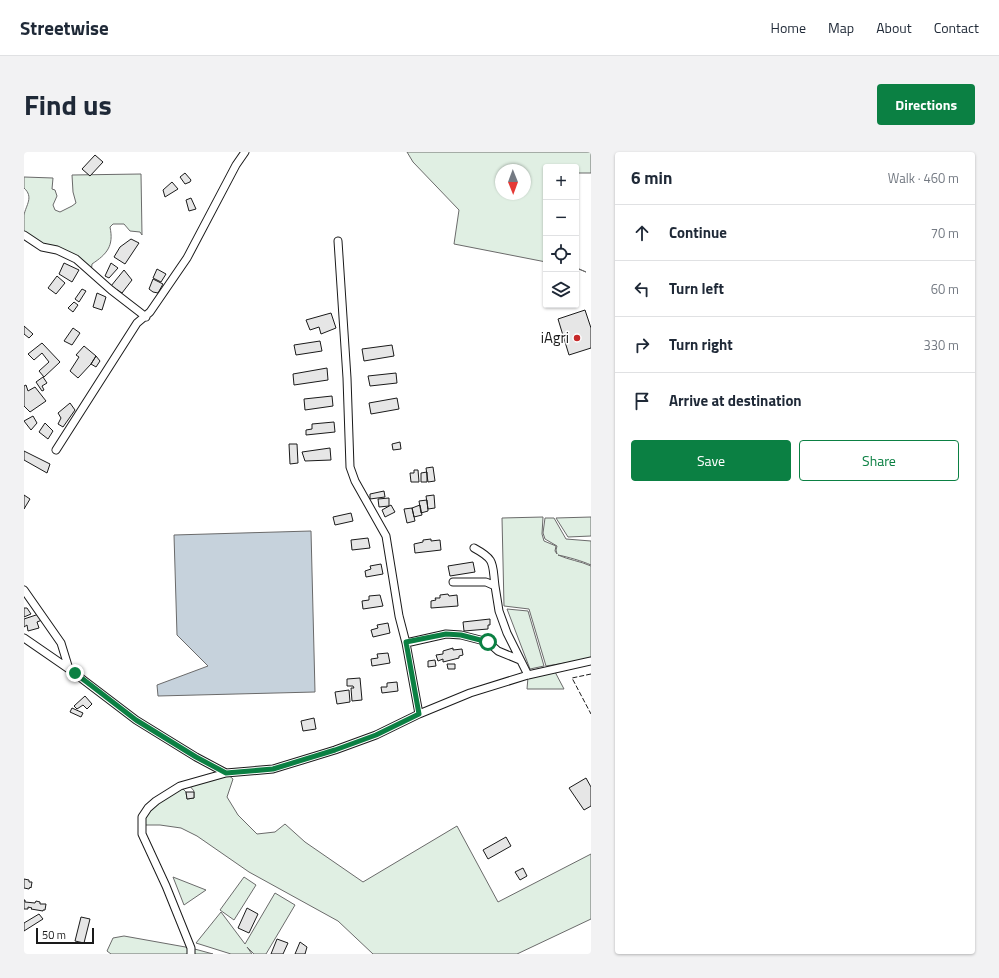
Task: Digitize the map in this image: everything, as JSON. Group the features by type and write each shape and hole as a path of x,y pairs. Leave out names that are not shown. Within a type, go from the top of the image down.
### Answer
{"street":[{"path":"56,450 137,323 146,317 187,258 236,165 245,152"},
{"path":"24,235 42,247 57,250 76,259 111,290 146,317"},
{"path":"338,241 347,378 350,467 355,481 386,536 399,616 406,642 419,714"},
{"path":"474,548 490,558 494,564 495,586 499,611 507,633 528,675"},
{"path":"453,582 486,582 495,586"},
{"path":"24,590 61,643 69,668"},
{"path":"406,642 446,634 461,635 488,642 498,651 520,660"},
{"path":"24,638 69,668 136,720 196,757 226,773"},
{"path":"191,954 191,948 166,886 142,834 142,817 148,808 156,801 180,786 226,773 273,769 287,765 376,735 419,714 470,693 528,675 591,661"}],"green space":[{"path":"407,152 591,152 591,173 579,173 579,164 543,164 543,261 454,244 459,210 413,162"},
{"path":"141,174 142,235 140,232 130,231 124,224 113,224 110,227 111,239 108,249 102,257 92,264 91,273 76,259 24,235 24,215 29,198 27,191 24,188 24,177 53,178 52,189 55,190 57,196 53,205 55,210 60,212 76,203 73,192 72,175"},
{"path":"543,517 542,534 544,541 556,546 555,551 557,554 557,546 545,539 543,533 545,518 554,518 566,539 591,541 591,565 558,555 591,566 591,659 546,666 529,609 504,606 502,518"},
{"path":"591,517 591,536 568,537 556,518"},
{"path":"507,609 528,611 544,666 530,669"},
{"path":"554,670 564,689 527,689 528,677"},
{"path":"226,773 233,779 227,797 238,815 257,834 275,832 285,824 305,842 363,882 457,826 498,902 591,854 591,919 517,954 373,954 338,921 249,872 197,836 181,828 160,825 142,825 148,808 180,786 186,792 187,799 194,798 194,791 188,784"},
{"path":"173,877 206,890 184,905"},
{"path":"244,877 256,885 234,920 220,910"},
{"path":"275,893 295,905 266,954 254,954 247,947 252,954 231,954 196,943 221,912 245,944"},
{"path":"124,936 191,948 213,954 111,954 107,951 113,938"}],"shaded area":[{"path":"311,531 315,692 158,696 157,685 208,666 177,635 174,535"}],"building":[{"path":"95,155 103,162 90,176 82,169"},
{"path":"185,173 191,180 185,184 180,177"},
{"path":"172,182 178,189 165,197 163,190"},
{"path":"191,198 196,209 189,211 186,200"},
{"path":"131,239 139,243 125,264 114,257 120,247"},
{"path":"64,263 79,270 72,282 59,274"},
{"path":"111,263 118,268 109,278 105,276"},
{"path":"157,269 166,274 161,282 153,278"},
{"path":"124,270 132,280 122,293 111,286"},
{"path":"57,276 65,283 56,294 48,288"},
{"path":"153,279 163,284 158,293 149,289"},
{"path":"82,289 86,291 79,302 75,299"},
{"path":"97,293 106,297 102,310 93,307"},
{"path":"74,302 78,305 73,312 68,308"},
{"name":"iAgri","path":"585,310 591,328 591,348 569,355 558,319"},
{"path":"331,313 336,328 321,334 319,327 310,330 306,320"},
{"path":"24,326 33,334 29,338 24,334"},
{"path":"73,328 80,333 72,345 64,341"},
{"path":"320,341 322,351 296,355 294,345"},
{"path":"42,343 60,362 44,377 39,371 49,362 42,353 34,360 28,354"},
{"path":"392,345 394,356 364,361 362,349"},
{"path":"84,346 96,356 78,378 70,371 79,357 76,355"},
{"path":"96,356 100,361 96,367 91,364"},
{"path":"327,368 328,380 294,385 293,374"},
{"path":"396,373 397,383 370,386 368,376"},
{"path":"43,377 47,383 42,386 44,390 42,391 36,382"},
{"path":"26,385 28,391 35,387 46,401 30,412 24,406 24,386"},
{"path":"332,396 333,406 305,410 304,399"},
{"path":"397,398 399,409 371,414 369,403"},
{"path":"70,403 75,410 63,427 58,424 61,418 58,413"},
{"path":"33,416 37,423 31,430 24,421"},
{"path":"334,422 335,432 306,435 306,430 312,429 312,424"},
{"path":"45,423 53,431 48,439 39,432"},
{"path":"400,442 401,449 393,450 392,444"},
{"path":"289,444 297,444 298,463 290,464"},
{"path":"330,448 331,460 305,461 302,452"},
{"path":"24,451 50,464 47,473 24,460"},
{"path":"433,467 435,481 428,482 426,468"},
{"path":"414,470 418,470 419,482 411,482 410,473 414,473"},
{"path":"427,472 427,482 421,482 421,473"},
{"path":"384,491 385,497 370,499 370,494"},
{"path":"24,495 30,499 24,509"},
{"path":"434,495 435,508 428,509 426,496"},
{"path":"389,498 389,506 379,507 378,499"},
{"path":"427,500 428,511 421,513 419,501"},
{"path":"391,505 395,512 385,517 382,510"},
{"path":"420,505 422,515 414,517 412,508"},
{"path":"412,508 415,521 407,523 404,509"},
{"path":"351,513 353,521 335,525 333,517"},
{"path":"368,538 370,548 352,550 351,540"},
{"path":"431,539 431,541 440,540 441,550 415,553 414,544 423,542 423,540"},
{"path":"473,562 475,572 450,576 448,566"},
{"path":"381,564 383,574 366,577 365,571 371,569 370,566"},
{"path":"448,594 449,596 457,595 458,606 431,608 431,601 436,600 435,598 440,598 440,595"},
{"path":"380,595 383,606 363,609 362,601 369,600 369,596"},
{"path":"24,608 27,608 31,614 24,617"},
{"path":"39,614 42,620 37,622 39,628 28,631 27,625 24,627 24,619"},
{"path":"490,619 488,629 464,631 463,622"},
{"path":"388,623 390,633 373,637 371,630 378,628 377,625"},
{"path":"453,648 453,650 462,649 463,655 459,656 459,658 443,662 443,659 438,661 436,655 443,654 443,651"},
{"path":"388,653 390,663 372,666 371,659 378,658 377,654"},
{"path":"435,660 436,666 428,667 428,661"},
{"path":"447,664 455,664 455,669 448,669"},
{"path":"360,678 362,700 352,701 351,688 354,688 353,686 347,686 347,679"},
{"path":"397,682 398,691 382,693 381,687 387,687 387,683"},
{"path":"349,690 350,702 337,704 335,692"},
{"path":"85,696 92,704 87,709 83,705 77,709 74,706"},
{"path":"72,708 83,713 81,717 70,712"},
{"path":"314,718 316,729 303,731 301,721"},
{"path":"586,778 591,787 591,806 584,810 569,788"},
{"path":"186,792 194,792 194,798 187,799"},
{"path":"506,837 511,846 488,859 483,850"},
{"path":"523,868 527,876 520,880 515,872"},
{"path":"24,879 32,882 31,888 24,888"},
{"path":"24,900 25,902 35,903 36,901 40,902 40,904 46,904 45,910 31,909 32,908 28,907 28,909 24,909"},
{"path":"247,908 258,914 249,933 238,928"},
{"path":"39,914 43,919 24,931 24,923"},
{"path":"81,917 90,919 84,943 75,941"},
{"path":"277,939 288,943 283,954 271,954"},
{"path":"300,942 307,947 305,954 295,954"}],"fence":[{"path":"591,674 572,678 591,714"}],"place":[{"name":"iAgri","path":"577,338"}],"route":[{"path":"75,673 136,720 196,757 226,773 273,769 335,750 376,735 419,714 406,642 446,634 461,635 488,642"}]}
